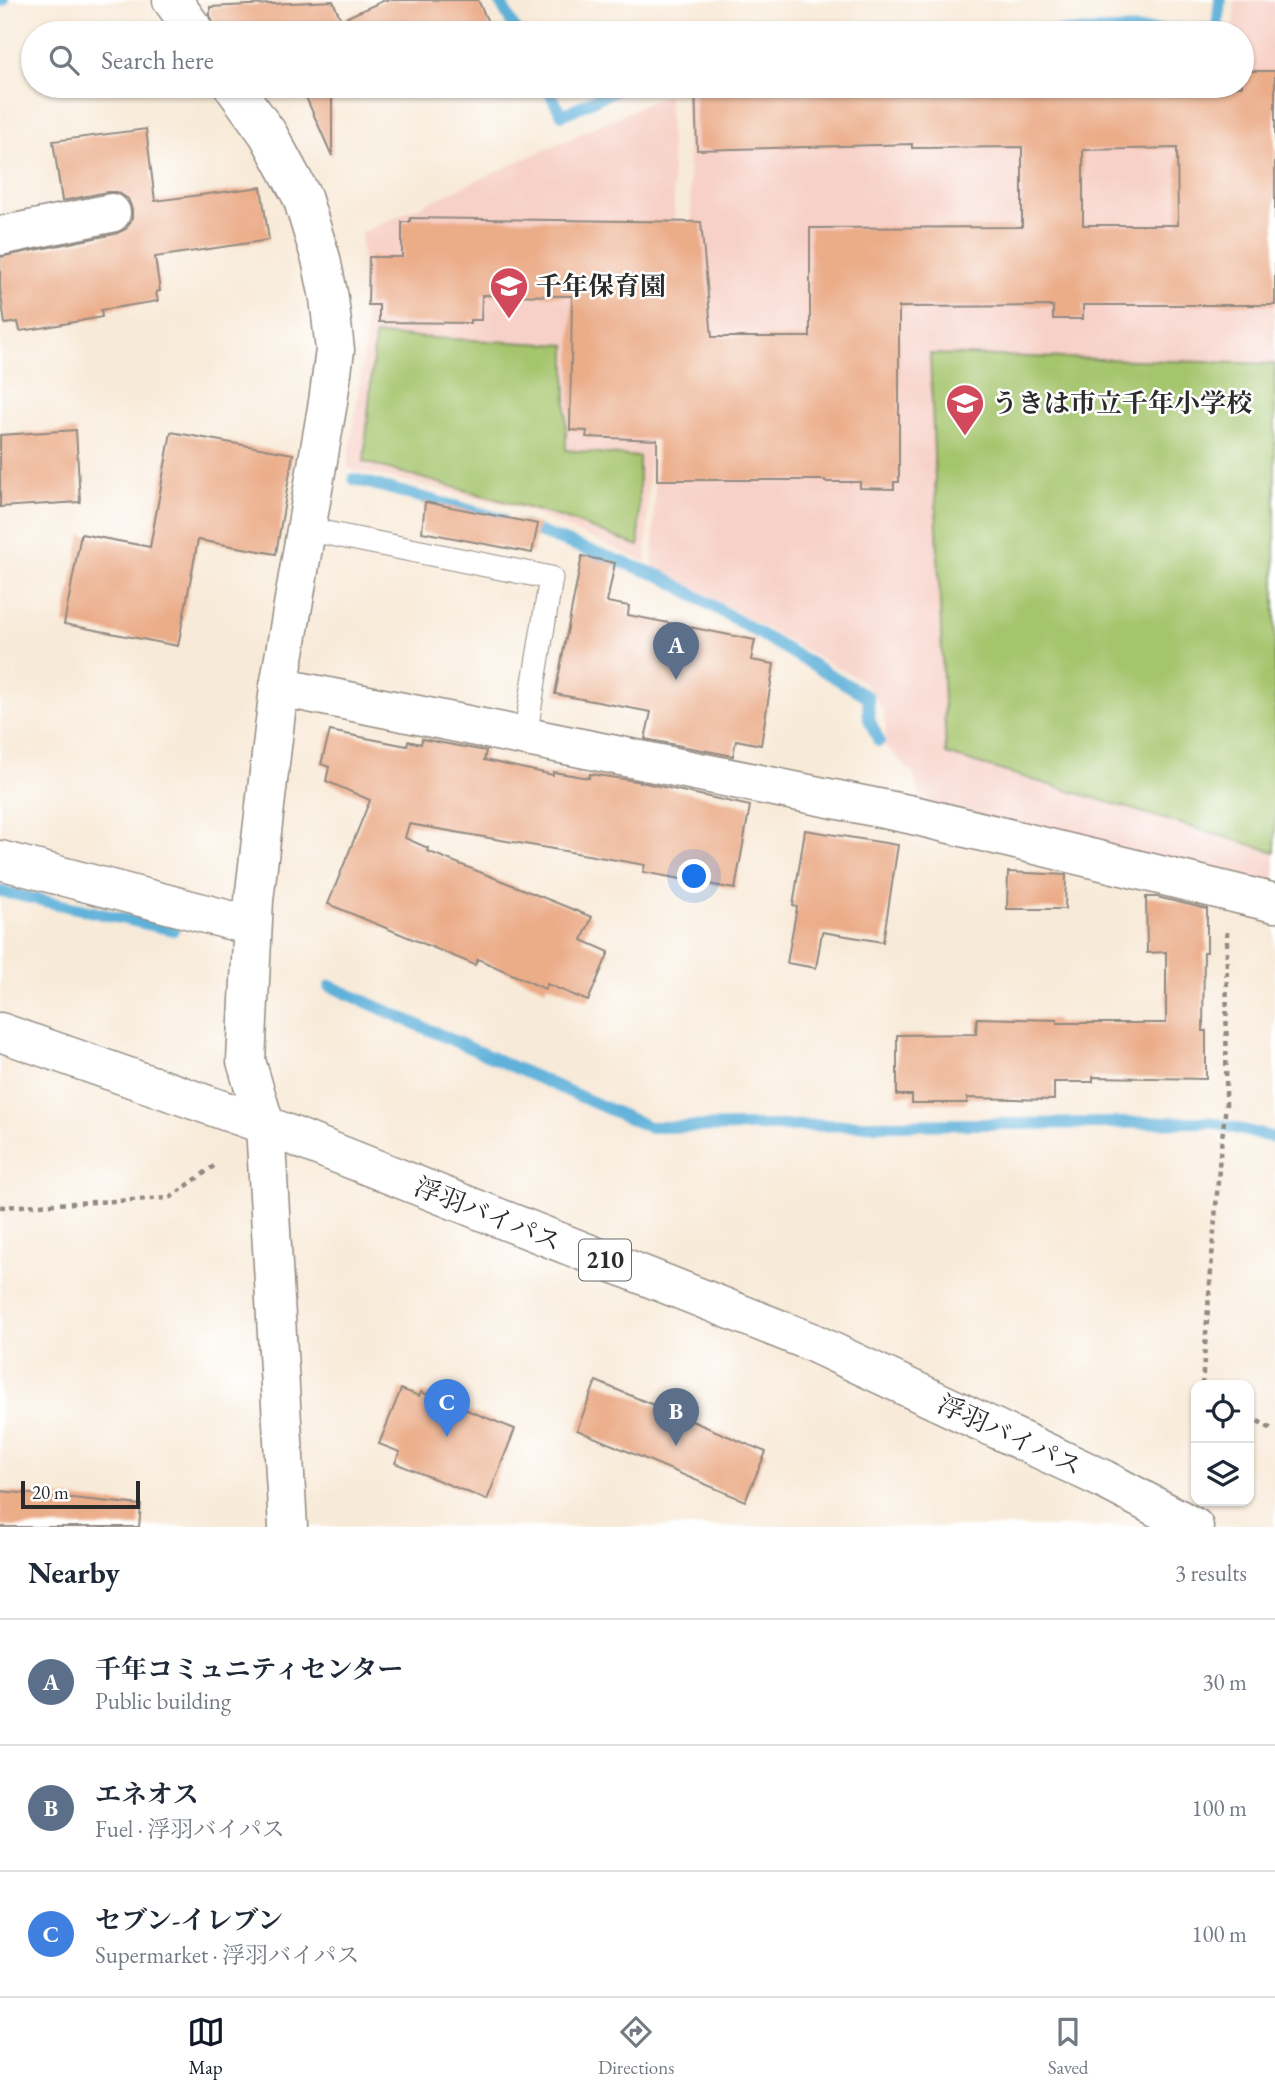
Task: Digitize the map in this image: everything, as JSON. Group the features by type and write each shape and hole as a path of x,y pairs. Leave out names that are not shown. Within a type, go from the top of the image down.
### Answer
{"main road":[{"path":"172,0 187,21"},
{"path":"242,98 268,134 302,197 321,259 335,350 279,687 252,926 246,1061 265,1125 288,1527"},
{"path":"0,236 111,213"},
{"path":"279,687 913,815 1275,903"},
{"path":"0,860 252,926"},
{"name":"浮羽バイパス","path":"0,1032 265,1125 808,1341 1103,1479 1194,1527"}],"lane":[{"path":"306,529 551,578 525,737"}],"path":[{"path":"1202,1380 1226,1105 1228,890"},
{"path":"0,1207 170,1198 214,1166"},
{"path":"1254,1419 1275,1431"}],"shaded area":[{"name":"うきは市立千年小学校","path":"1235,0 1275,0 1275,890 922,804 913,773 885,747 883,709 864,682 653,566 659,307 697,307 685,98 1254,98 1254,21 1234,21"},
{"name":"千年保育園","path":"659,98 668,98 679,299 654,300 646,562 521,508 347,468 366,341 361,233"}],"green space":[{"path":"375,335 566,345 566,450 639,457 639,546 564,518 364,462"},
{"path":"930,354 1275,364 1275,852 946,754"}],"building":[{"path":"385,0 478,0 488,21 212,21 210,7 333,1 341,20"},
{"path":"1254,71 1275,71 1275,305 1083,305 1083,319 1053,319 1053,306 899,307 899,482 894,482 894,489 860,488 860,482 825,480 657,480 657,440 586,437 587,431 570,430 572,296 482,295 481,320 470,320 470,323 379,322 379,305 368,305 369,257 402,257 402,222 410,222 410,218 701,222 712,337 810,337 810,228 1022,227 1022,147 912,148 912,144 697,150 695,98 1254,98","holes":["1177,148 1178,225 1083,225 1083,150"]},
{"path":"306,98 332,98 332,156"},
{"path":"146,129 155,201 261,187 269,240 155,257 160,291 156,292 158,301 101,310 102,317 41,328 20,331 18,322 5,324 0,289 0,257 115,234 126,229 132,219 128,199 117,192 62,201 53,141"},
{"path":"76,430 80,502 0,507 0,435"},
{"path":"171,432 293,454 276,554 198,540 178,646 64,624 81,534 150,547"},
{"path":"425,502 538,524 532,553 422,532"},
{"path":"582,556 615,563 607,602 629,606 628,615 755,640 751,660 774,664 761,745 736,740 733,756 645,739 651,712 555,694"},
{"path":"330,731 407,746 408,741 421,744 422,739 486,751 484,760 553,775 553,772 589,778 590,774 636,781 750,806 735,889 643,872 645,865 409,824 405,838 428,848 427,851 592,917 582,940 609,952 588,1001 547,984 545,989 478,959 475,965 328,904 370,800 326,781 329,767 321,764"},
{"path":"805,830 898,845 883,942 822,932 816,968 787,963 797,907 793,906"},
{"path":"1008,872 1066,875 1065,909 1007,909"},
{"path":"1146,897 1157,897 1207,909 1203,1031 1206,1031 1206,1079 1093,1077 1093,1082 1054,1082 1054,1100 967,1098 967,1103 912,1103 912,1095 897,1095 897,1035 976,1034 977,1018 1057,1020 1057,1023 1166,1023 1166,952 1147,953"},
{"path":"596,1381 766,1452 745,1501 577,1430"},
{"path":"401,1389 419,1396 421,1392 515,1429 487,1500 395,1463 400,1452 379,1444"},
{"path":"0,1491 141,1505 139,1527 0,1527"}],"waterway":[{"path":"499,0 510,21"},
{"path":"1218,21 1220,0"},
{"path":"553,98 562,115 598,98"},
{"path":"354,479 502,519"},
{"path":"522,526 663,577 868,697 869,719 879,741"},
{"path":"0,891 173,930"},
{"path":"330,986 649,1127 1210,1122 1275,1138"}],"place":[{"name":"千年保育園","path":"509,320"},
{"name":"うきは市立千年小学校","path":"965,437"},
{"name":"千年コミュニティセンター","path":"676,680"},
{"name":"セブン-イレブン","path":"447,1437"},
{"name":"エネオス","path":"676,1446"}]}
